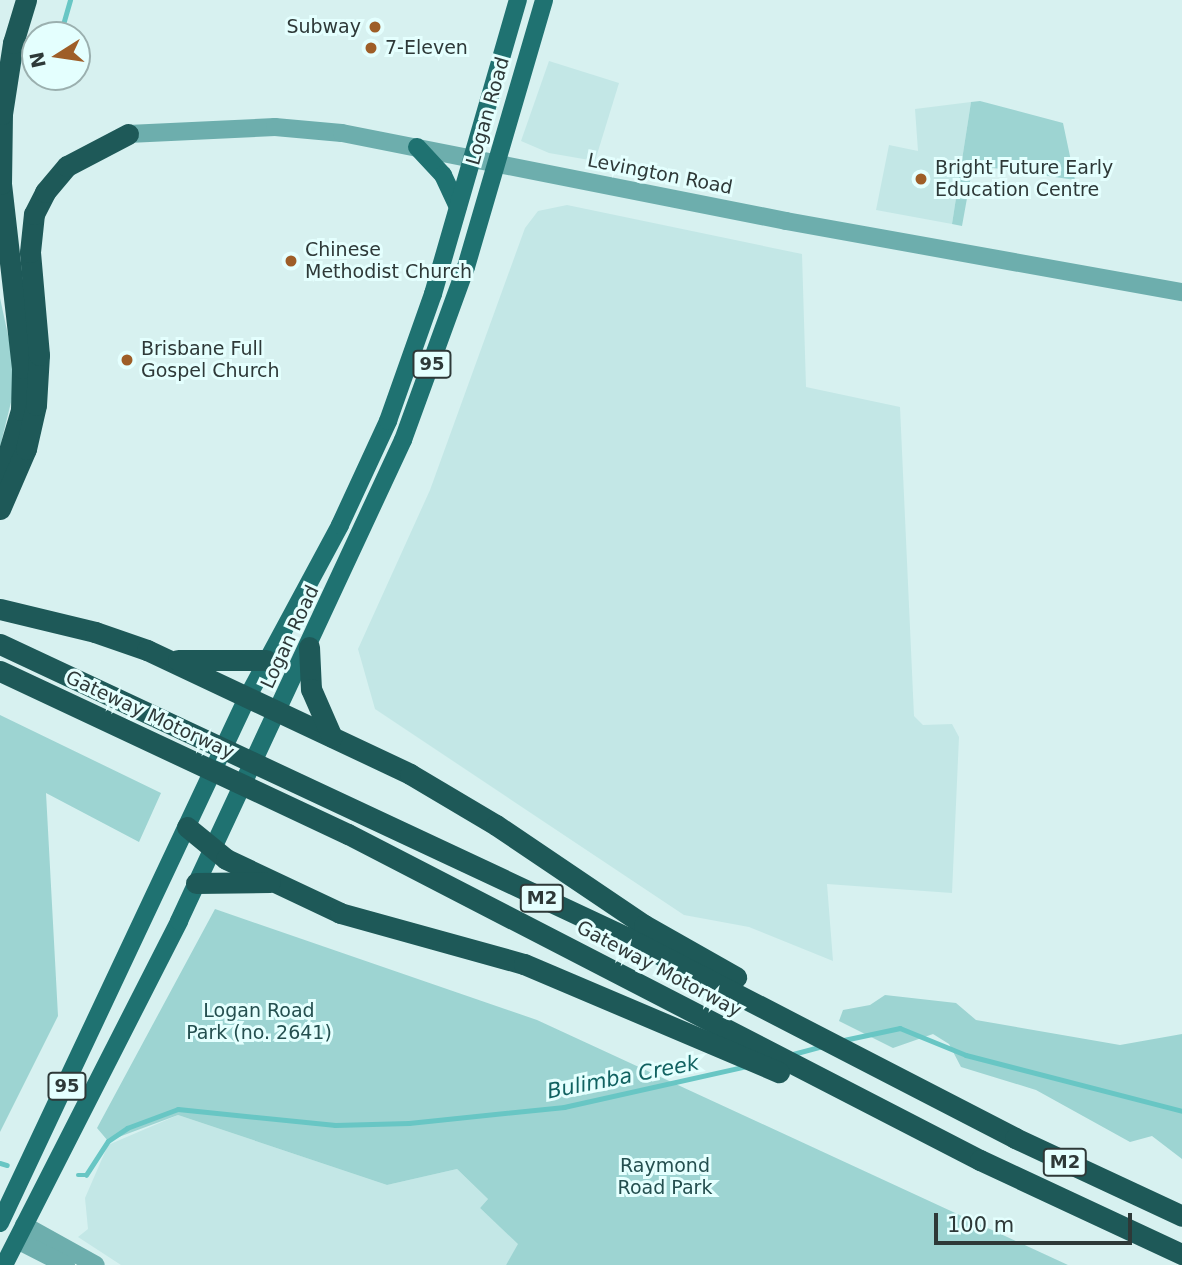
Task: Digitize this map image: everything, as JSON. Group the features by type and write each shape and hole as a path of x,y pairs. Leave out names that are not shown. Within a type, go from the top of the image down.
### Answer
{"highway":[{"path":"0,481 21,410 22,368 2,195 2,114 13,43 26,0"},
{"path":"0,509 26,449 36,405 39,355 30,252 34,214 45,192 67,166 90,150 128,134"},
{"path":"0,609 95,632 172,662 435,788 653,930 804,1021"},
{"name":"Gateway Motorway","path":"0,644 804,1021 872,1063 1014,1138 1182,1216"},
{"path":"309,646 311,689 332,737"},
{"path":"172,662 266,660"},
{"name":"Gateway Motorway","path":"0,671 177,752 429,874 751,1051 810,1074 1182,1254"},
{"path":"187,827 212,849 272,881 370,924 524,964 751,1051"},
{"path":"196,883 272,881"}],"main road":[{"name":"Logan Road","path":"1,1223 247,698 340,525 388,421 417,342 518,0"},
{"name":"Logan Road","path":"4,1265 196,883 309,646 417,405 466,267 544,0"},
{"path":"417,147 443,175 458,206"},
{"path":"1,1223 20,1233"}],"street":[{"name":"Levington Road","path":"128,134 295,128 417,147 1182,292"},
{"path":"40,1195 46,1235"},
{"path":"20,1233 46,1235 96,1265"},
{"path":"20,1233 66,1265"}],"shaded area":[{"path":"549,61 619,83 595,161 549,153 521,141"},
{"name":"Bright Future Early Education Centre","path":"971,102 952,224 876,210 889,145 918,151 915,109"},
{"path":"567,205 802,254 806,387 900,407 914,716 923,725 952,724 959,737 952,893 827,884 833,961 749,927 684,915 375,709 358,649 430,490 525,228 538,211"},
{"path":"178,1115 387,1185 457,1169 488,1199 480,1208 519,1244 506,1265 121,1265 78,1237 88,1229 85,1198 108,1145"}],"green space":[{"path":"980,101 1063,123 1075,180 973,165 962,226 952,224 971,102"},
{"path":"0,298 11,349 14,390 0,447"},
{"path":"0,715 161,793 139,842 46,793 58,1016 0,1132"},
{"path":"215,909 537,1020 1068,1265 506,1265 518,1244 480,1208 488,1199 457,1169 387,1185 178,1115 108,1141 97,1128"},
{"path":"885,995 956,1003 976,1020 1120,1045 1182,1034 1182,1159 1152,1136 1130,1142 1036,1090 961,1067 949,1044 933,1034 893,1048 839,1021 843,1010 870,1005"}],"waterway":[{"path":"64,21 70,0"},
{"name":"Bulimba Creek","path":"844,1040 900,1028 966,1055 1182,1111"},
{"name":"Bulimba Creek","path":"793,1054 822,1046"},
{"name":"Bulimba Creek","path":"78,1175 86,1175 108,1141 127,1128 178,1109 335,1125 409,1123 564,1107 748,1066"},
{"name":"Bulimba Creek","path":"0,1163 7,1165"}],"place":[{"name":"Subway","path":"375,27"},
{"name":"7-Eleven","path":"371,48"},
{"name":"Bright Future Early Education Centre","path":"921,179"},
{"name":"Chinese Methodist Church","path":"291,261"},
{"name":"Brisbane Full Gospel Church","path":"127,360"}],"park label":[{"name":"Logan Road Park (no. 2641)","path":"259,1022"},
{"name":"Raymond Road Park","path":"665,1177"}]}
